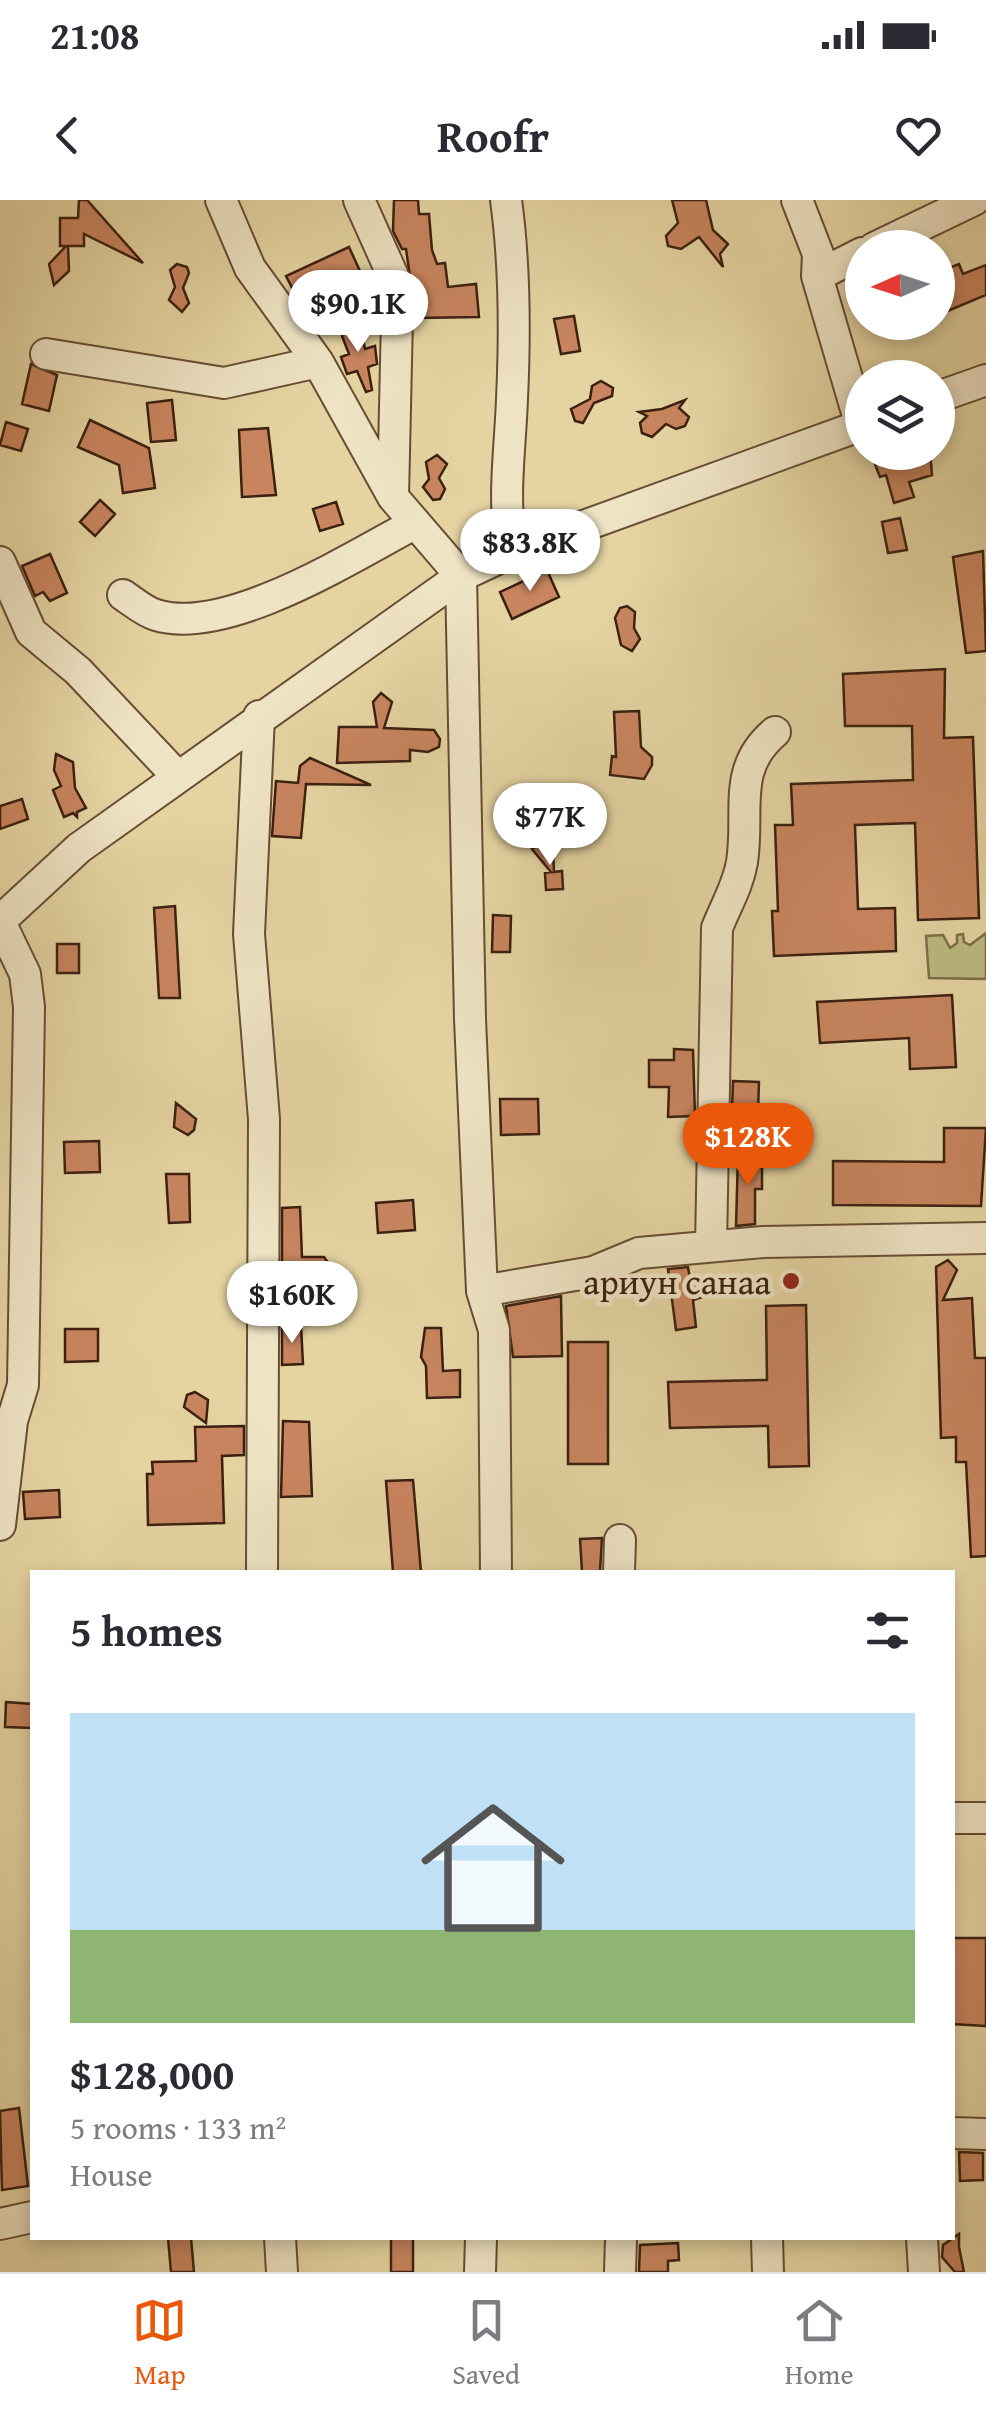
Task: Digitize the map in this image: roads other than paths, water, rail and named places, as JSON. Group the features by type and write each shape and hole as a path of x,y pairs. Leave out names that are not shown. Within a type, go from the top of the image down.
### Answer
{"street":[{"path":"221,200 250,268 318,362 393,497 461,576 470,1019 482,1291 494,1330 496,1570"},
{"path":"359,200 392,276 397,317 393,497"},
{"path":"506,200 511,236 512,398 504,507 512,552"},
{"path":"797,200 818,254 817,276 845,369"},
{"path":"912,230 974,200"},
{"path":"817,276 845,262"},
{"path":"46,354 224,383 318,362"},
{"path":"955,391 986,380"},
{"path":"0,1525 12,1421 23,1386 29,1008 25,974 0,921 79,848 259,716 461,576 512,552 845,431"},
{"path":"122,595 156,616 200,616 272,600 414,524"},
{"path":"0,562 31,632 78,671 177,776"},
{"path":"259,716 250,945 264,1119 262,1570"},
{"path":"711,1246 717,928 737,887 743,860 746,772 754,750 775,732"},
{"path":"482,1291 594,1272 639,1253 711,1246 986,1238"},
{"path":"619,1570 620,1540"},
{"path":"955,1818 986,1818"},
{"path":"955,2133 986,2134"},
{"path":"0,2224 30,2218"},
{"path":"280,2240 282,2272"},
{"path":"480,2272 481,2240"},
{"path":"620,2272 621,2240"},
{"path":"767,2240 768,2272"},
{"path":"922,2240 924,2272"}],"place":[{"name":"ариун санаа","path":"791,1281"}]}
